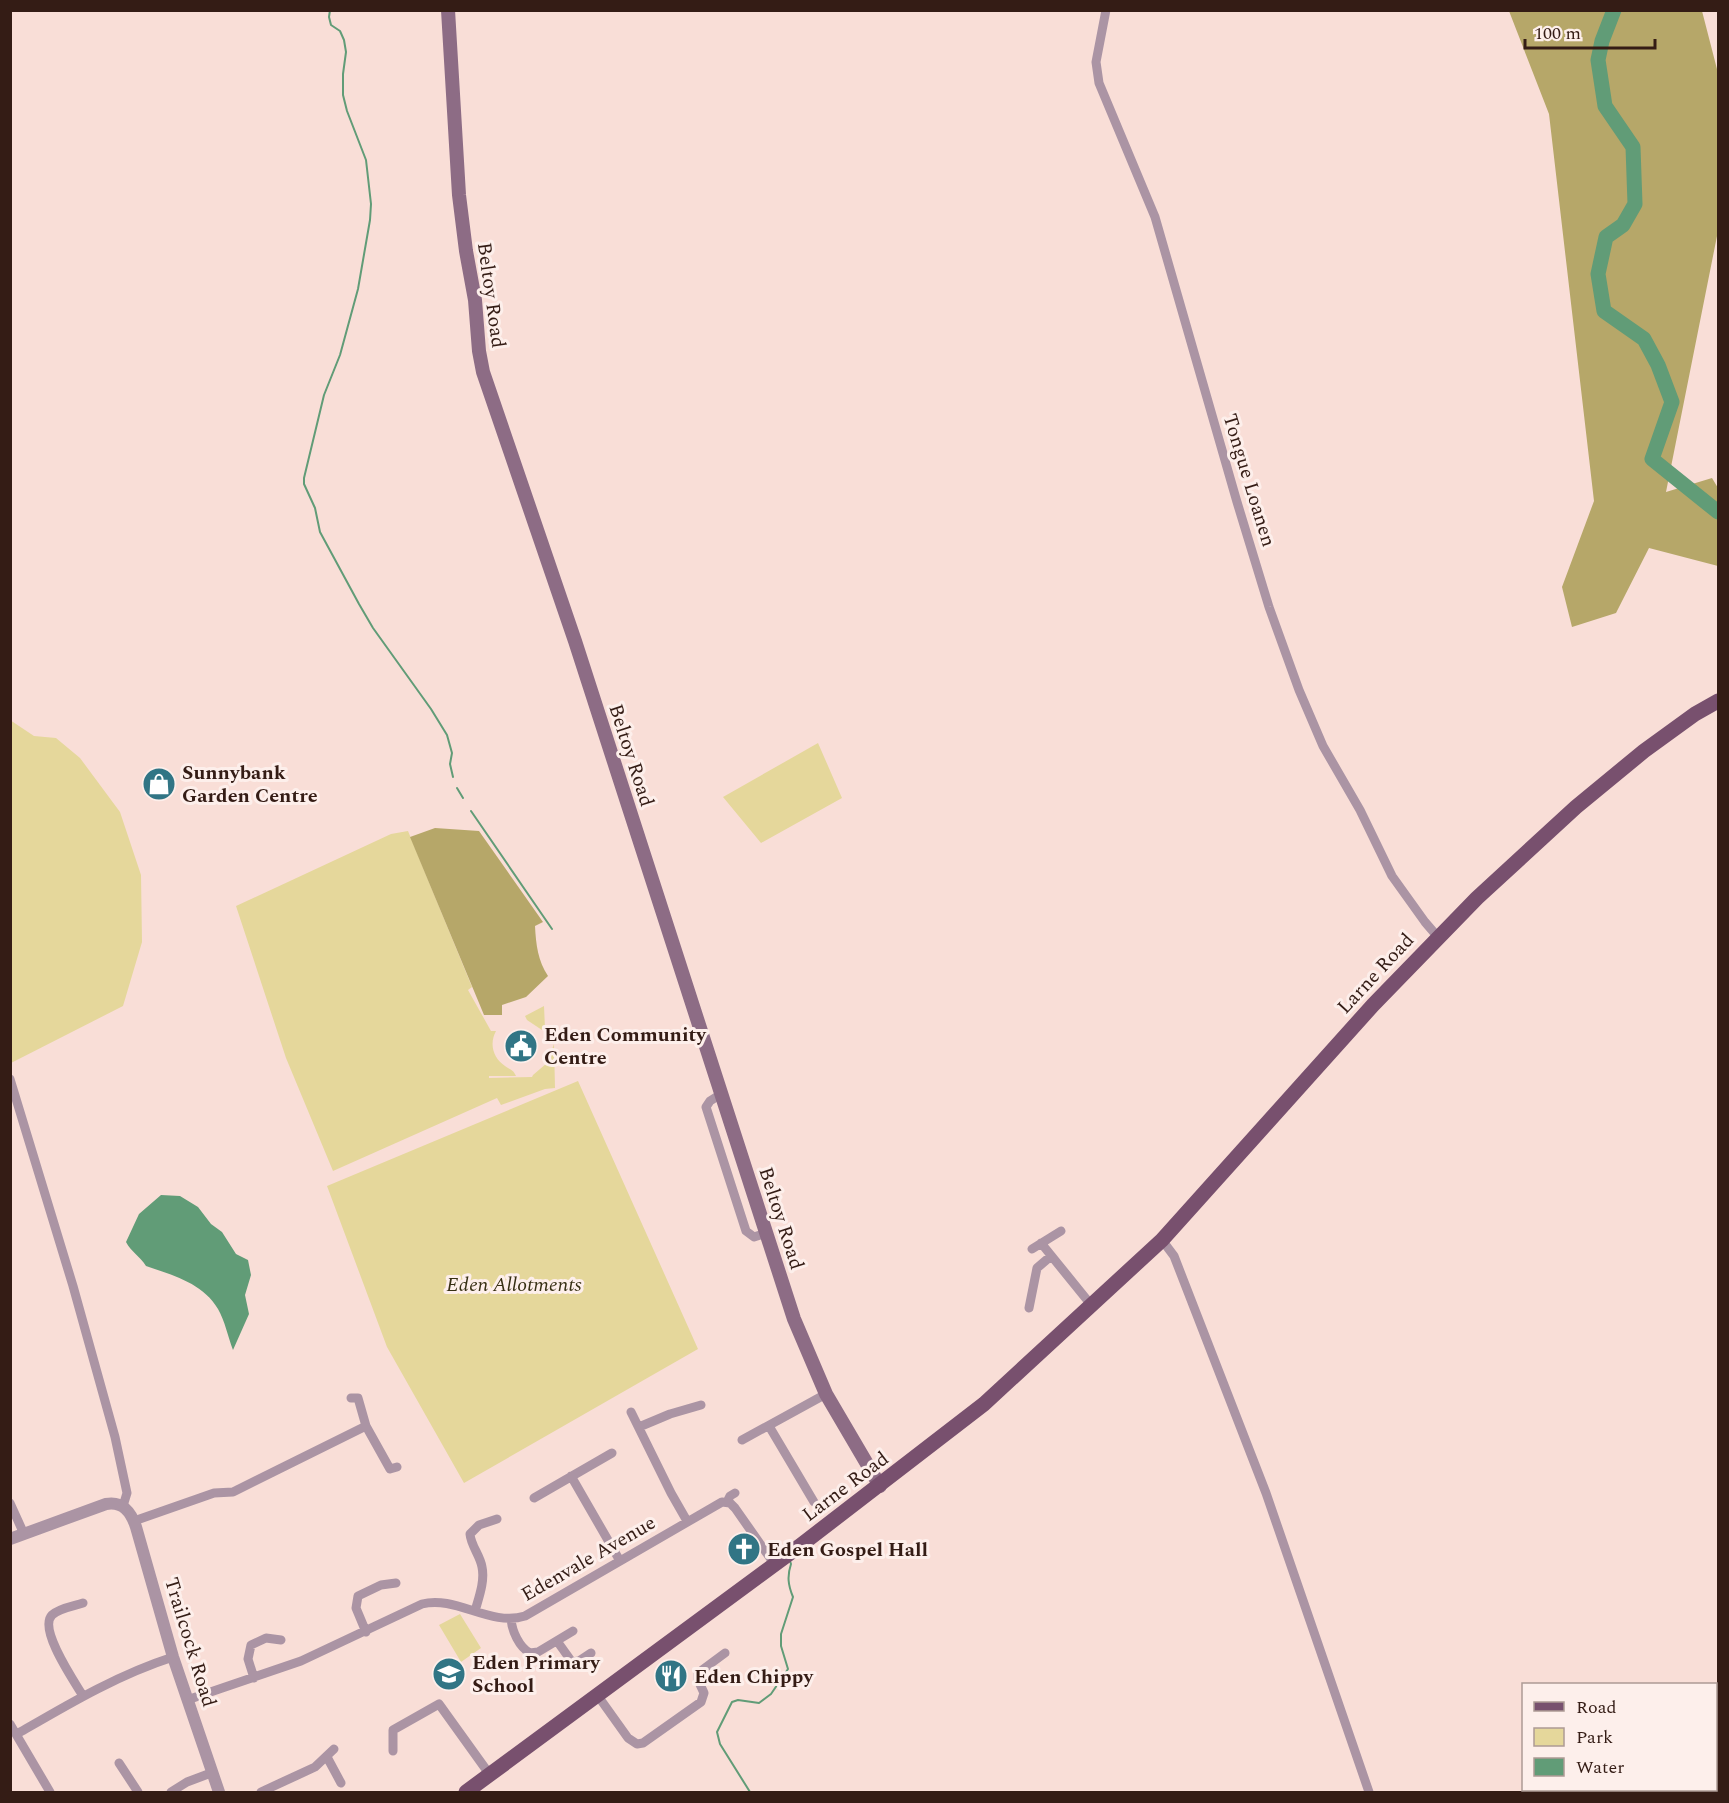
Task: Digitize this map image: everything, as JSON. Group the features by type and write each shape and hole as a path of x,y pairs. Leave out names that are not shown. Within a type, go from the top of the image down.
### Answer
{"main road":[{"name":"Beltoy Road","path":"448,10 459,195 475,300 478,351 483,372 572,631 794,1319 826,1394 880,1486"},
{"name":"Larne Road","path":"466,1792 775,1565 984,1404 1162,1240 1372,1005 1437,936 1576,807 1644,751 1695,714 1719,701"}],"street":[{"name":"Tongue Loanen","path":"1106,10 1096,62 1099,83 1155,217 1269,608 1299,690 1323,746 1360,810 1392,876 1437,936"},
{"path":"10,1079 73,1286 115,1437 127,1493 123,1506 117,1503 106,1503 10,1539"},
{"path":"1032,1249 1061,1231"},
{"path":"1162,1240 1174,1256 1266,1493 1369,1792"},
{"path":"1041,1243 1092,1306"},
{"path":"1029,1308 1037,1268 1051,1256"},
{"path":"742,1440 826,1394"},
{"path":"358,1397 366,1426 393,1468 383,1477"},
{"path":"639,1427 670,1414 701,1405"},
{"path":"631,1412 671,1494 687,1521"},
{"path":"134,1521 214,1493 233,1492 366,1426"},
{"path":"769,1426 814,1503"},
{"path":"534,1498 612,1453"},
{"path":"571,1476 620,1561"},
{"path":"735,1493 727,1502 735,1508 775,1565"},
{"name":"Edenvale Avenue","path":"187,1700 301,1661 426,1602 441,1602 511,1619 530,1614 718,1503 727,1502"},
{"path":"10,1503 24,1534"},
{"name":"Trailcock Road","path":"123,1506 134,1521 172,1657 219,1792"},
{"path":"475,1611 482,1568 470,1534 479,1525 497,1519"},
{"path":"366,1632 356,1608 358,1596 365,1591 396,1582"},
{"path":"83,1603 56,1612 50,1618 48,1626 52,1641 83,1696"},
{"path":"511,1619 515,1634 527,1652 538,1652 573,1630"},
{"path":"254,1678 248,1659 251,1645 266,1638 281,1640"},
{"path":"557,1641 572,1662 579,1661 591,1653"},
{"path":"598,1696 628,1738 637,1744 643,1743 702,1702 704,1693 698,1680 698,1673 725,1653"},
{"path":"17,1734 83,1696 133,1671 172,1657"},
{"path":"393,1751 393,1730 439,1704 490,1775"},
{"path":"10,1724 50,1792"},
{"path":"267,1791 304,1773 327,1757 334,1749"},
{"path":"327,1757 341,1783"},
{"path":"119,1763 138,1792"},
{"path":"171,1792 187,1782 211,1773"}],"green space":[{"path":"10,720 34,736 56,738 80,758 120,812 141,875 142,942 123,1006 11,1063"},
{"path":"818,743 842,798 761,843 723,797"},
{"path":"408,831 472,987 468,990 491,1031 496,1031 493,1041 495,1055 516,1076 489,1076 489,1078 532,1077 547,1063 554,1044 555,1088 545,1089 501,1105 497,1098 333,1171 286,1058 236,906 391,834"},
{"path":"544,1006 545,1029 542,1030 527,1020 525,1016"},
{"name":"Eden Allotments","path":"578,1081 698,1349 464,1483 387,1347 327,1186"},
{"path":"460,1614 481,1648 461,1662 439,1625"}],"shaded area":[{"path":"1509,11 1702,11 1718,73 1718,231 1666,492 1712,478 1718,488 1718,566 1649,548 1616,613 1572,627 1562,587 1594,501 1549,114"},
{"path":"435,828 479,831 543,922 535,926 536,940 540,959 548,976 526,997 502,1005 502,1015 484,1015 410,837"}],"water":[{"path":"161,1195 180,1196 198,1207 211,1224 222,1232 236,1254 248,1260 251,1275 245,1295 249,1314 233,1350 223,1319 212,1300 186,1281 146,1266 126,1242 139,1214"}],"waterway":[{"path":"330,10 331,25 340,31 344,40 346,52 343,95 366,160 371,204 358,289 340,355 324,395 304,484 315,508 320,532 359,604 447,735 452,753 450,764 453,777"},
{"path":"1614,10 1602,41 1598,60 1605,106 1633,147 1635,204 1623,225 1606,237 1598,274 1604,311 1644,339 1658,365 1672,402 1652,459 1718,512"},
{"path":"457,788 463,798"},
{"path":"471,811 552,929"},
{"path":"750,1792 720,1744 717,1732 732,1702 738,1700 759,1703 771,1694 788,1669 781,1646 781,1634 793,1597 789,1580 790,1561"}],"place":[{"name":"Sunnybank Garden Centre","path":"159,784"},
{"name":"Eden Community Centre","path":"521,1046"},
{"name":"Eden Gospel Hall","path":"744,1549"},
{"name":"Eden Primary School","path":"449,1674"},
{"name":"Eden Chippy","path":"671,1676"}]}
